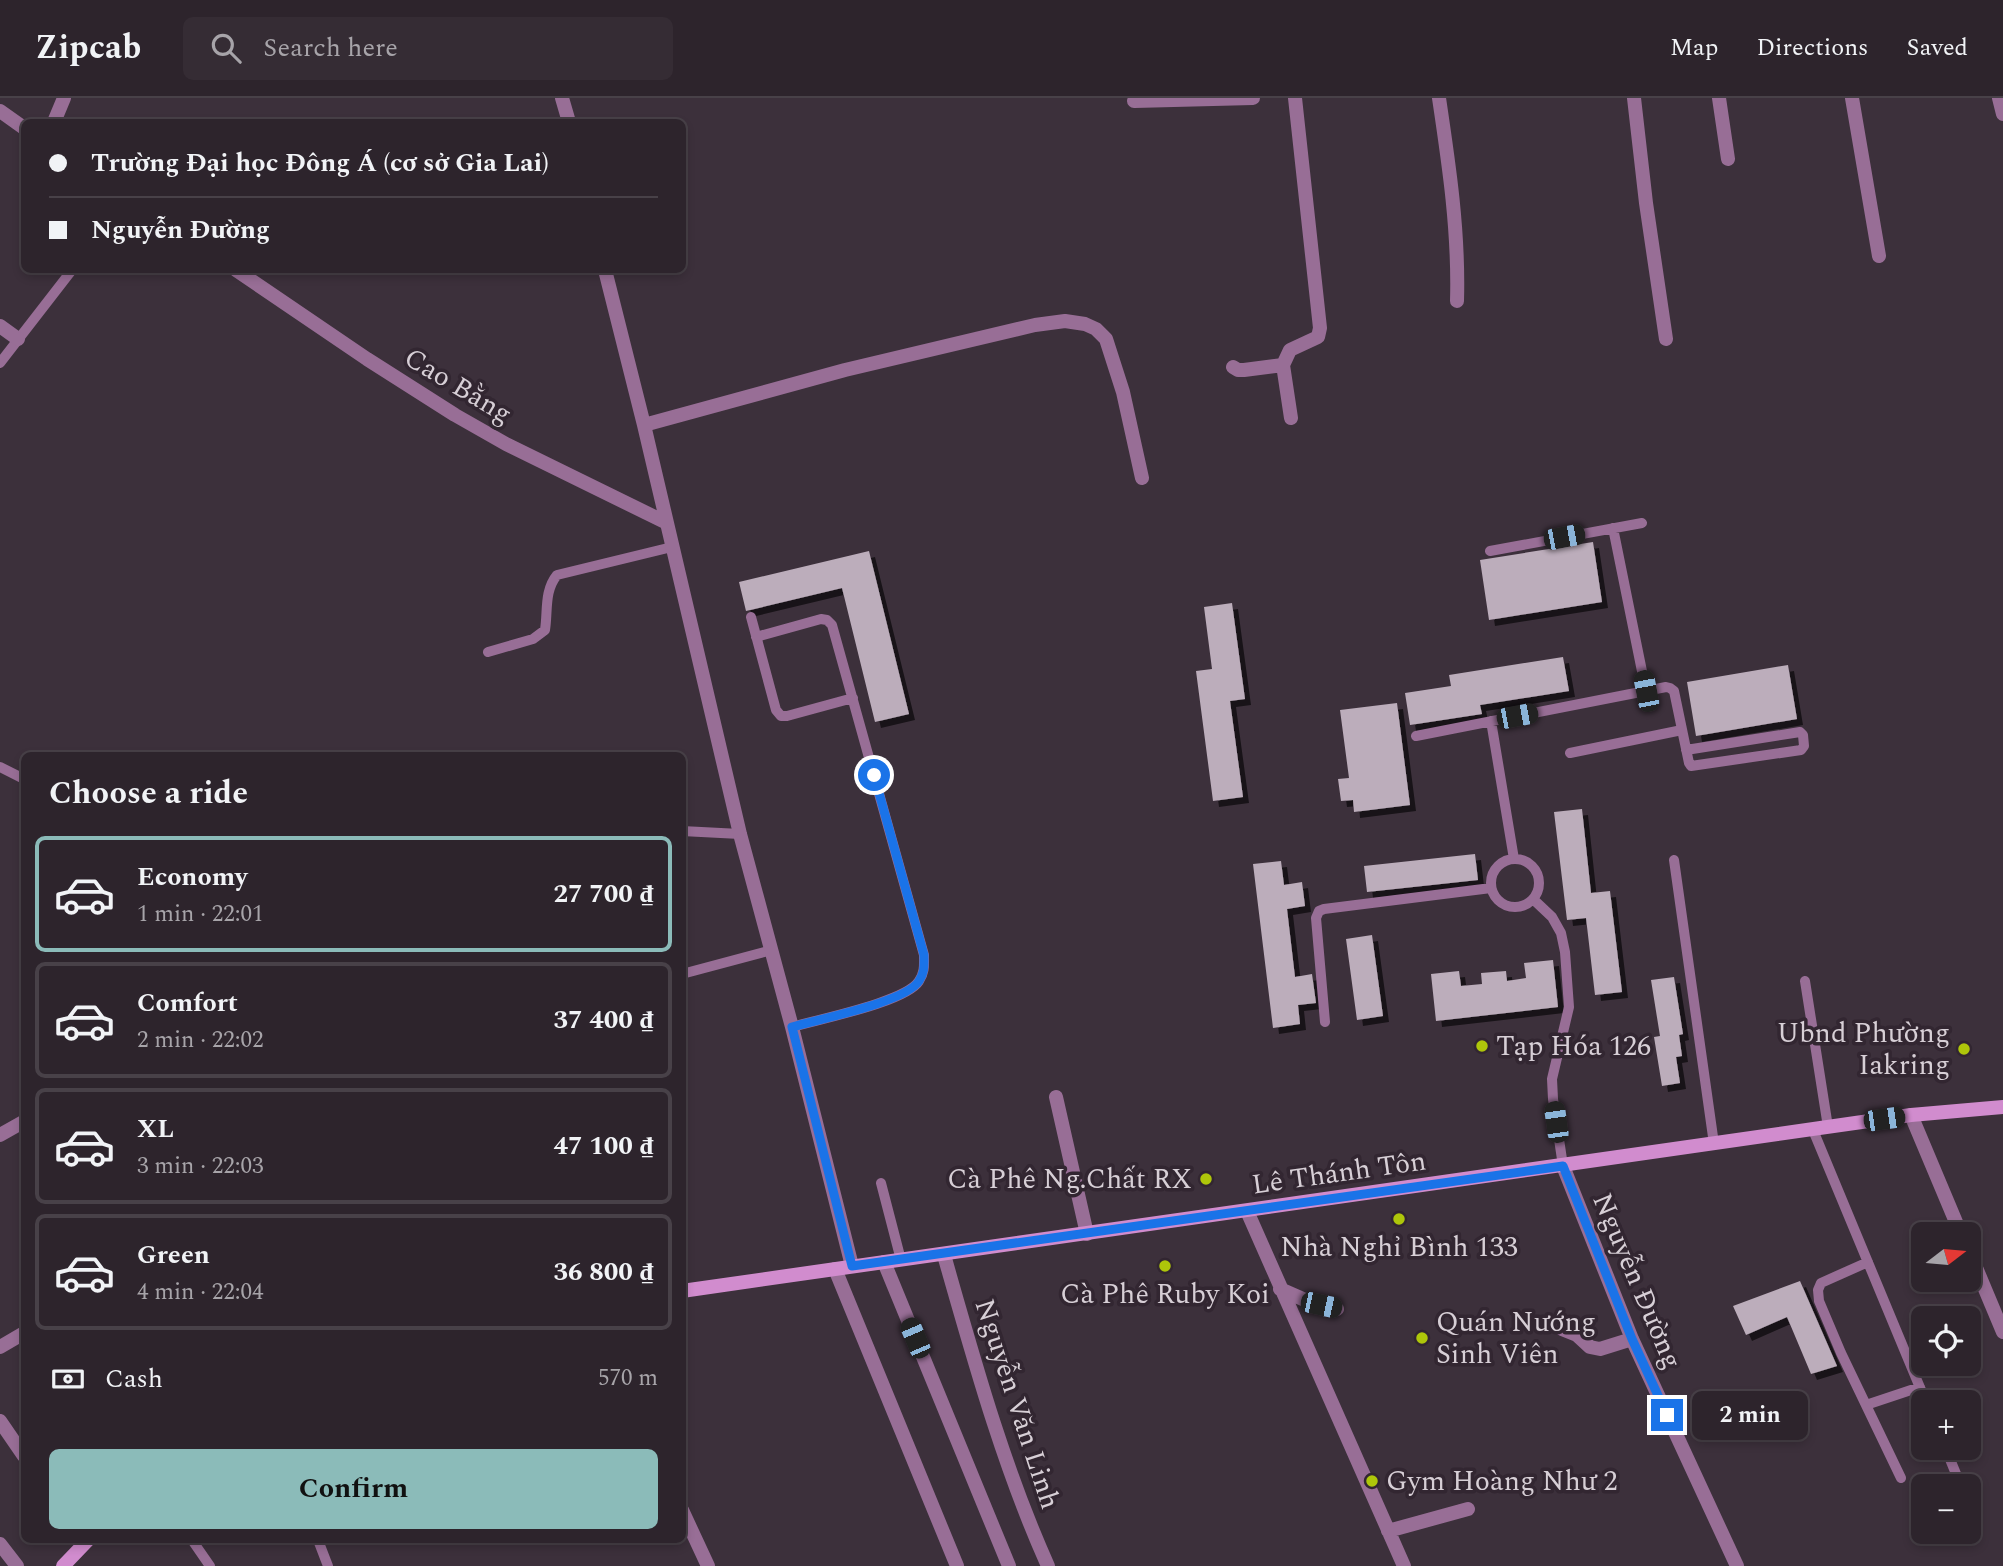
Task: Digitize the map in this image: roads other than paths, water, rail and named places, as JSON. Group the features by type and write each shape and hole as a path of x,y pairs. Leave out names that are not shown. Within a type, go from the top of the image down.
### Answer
{"main road":[{"name":"Lê Thánh Tôn","path":"686,1290 1911,1115 2003,1107"},
{"path":"63,1566 83,1543"}],"street":[{"path":"55,119 64,98"},
{"path":"562,98 568,119"},
{"path":"1134,101 1253,98"},
{"path":"1291,418 1283,365 1290,350 1318,337 1320,333 1295,98"},
{"path":"1439,98 1455,224 1457,301"},
{"path":"1634,98 1666,339"},
{"path":"1719,98 1728,159"},
{"path":"1852,98 1879,256"},
{"path":"1999,98 2003,114"},
{"path":"0,111 21,126"},
{"name":"Cao Bằng","path":"240,273 455,415 506,444 667,523"},
{"path":"606,273 740,834 852,1266"},
{"path":"644,425 845,370 1035,325 1065,321 1085,324 1096,329 1106,339 1123,392 1142,478"},
{"path":"0,326 18,339"},
{"path":"1233,367 1244,370 1283,365"},
{"path":"1056,1097 1087,1234"},
{"path":"1911,1115 1956,1222"},
{"path":"0,1135 21,1123"},
{"name":"Nguyễn Đường","path":"1563,1166 1632,1339 1737,1566"},
{"path":"1247,1211 1404,1566"},
{"name":"Nguyễn Văn Linh","path":"944,1255 987,1404 1048,1566"},
{"path":"884,1262 1009,1566"},
{"path":"835,1269 957,1566"},
{"path":"1981,1280 2003,1332"},
{"path":"1280,1289 1305,1300 1337,1309"},
{"path":"1562,1329 1577,1335 1590,1347 1600,1349 1632,1339"},
{"path":"0,1347 21,1335"},
{"path":"0,1421 21,1452"},
{"path":"1388,1531 1468,1509"},
{"path":"686,1519 708,1566"},
{"path":"0,1544 17,1566"}],"lane":[{"path":"0,363 70,273"},
{"path":"1490,551 1642,523"},
{"path":"1613,528 1646,691"},
{"path":"488,652 533,639 545,631 547,600 551,582 557,575 672,547"},
{"path":"751,617 776,710 781,716 853,698"},
{"path":"757,638 821,619 832,625 924,955 925,969 919,982 908,992 883,1002 792,1027"},
{"path":"1416,736 1666,687 1674,691 1686,750 1689,763 1695,766 1801,750 1804,746 1800,732 1686,750"},
{"path":"1491,721 1514,859"},
{"path":"1570,753 1682,730"},
{"path":"0,767 21,778"},
{"path":"686,831 740,834"},
{"path":"1514,859 1527,862 1535,869 1540,879 1534,900 1525,906 1514,908 1495,898 1491,888 1492,876 1497,867 1506,860 1514,859"},
{"path":"1674,860 1714,1144"},
{"path":"1325,1022 1316,918 1319,911 1491,888"},
{"path":"1534,900 1552,917 1561,933 1565,952 1569,1007 1552,1079 1563,1166"},
{"path":"686,973 772,950"},
{"path":"1805,981 1821,1129 1868,1262 1921,1390"},
{"path":"881,1183 901,1260"},
{"path":"1868,1262 1821,1283 1818,1290 1819,1301 1901,1478"},
{"path":"1866,1405 1920,1387"},
{"path":"194,1543 210,1566"},
{"path":"319,1543 328,1566"}],"place":[{"name":"Tạp Hóa 126","path":"1482,1046"},
{"name":"Ubnd Phường Iakring","path":"1964,1049"},
{"name":"Cà Phê Ng.Chất RX","path":"1206,1179"},
{"name":"Nhà Nghỉ Bình 133","path":"1399,1219"},
{"name":"Cà Phê Ruby Koi","path":"1165,1266"},
{"name":"Quán Nướng Sinh Viên","path":"1422,1338"},
{"name":"Gym Hoàng Như 2","path":"1372,1481"}]}
